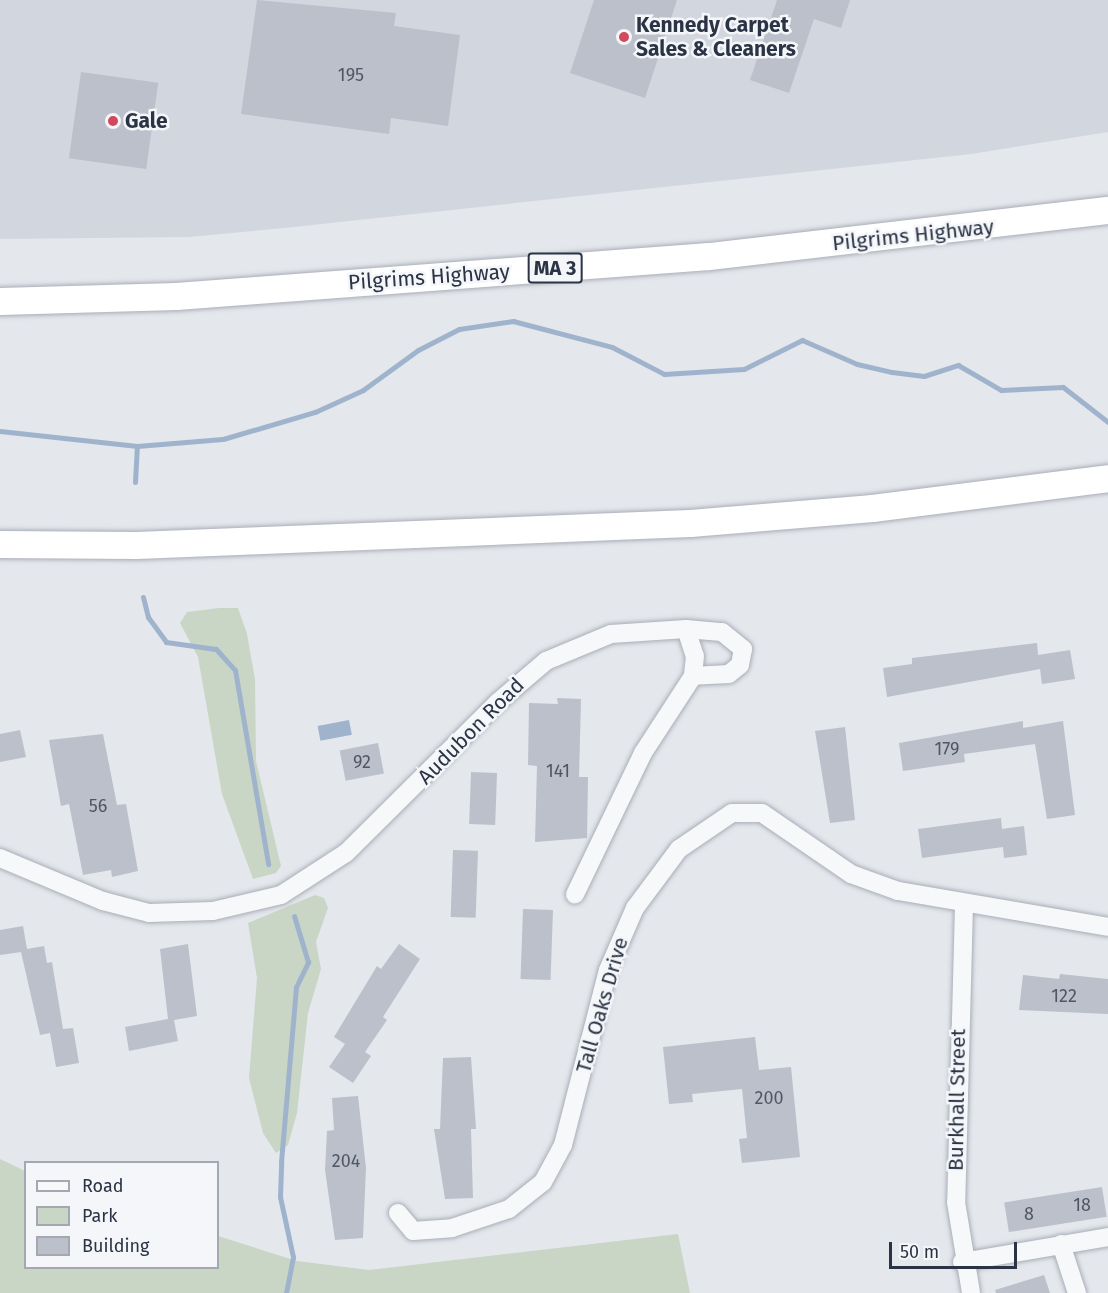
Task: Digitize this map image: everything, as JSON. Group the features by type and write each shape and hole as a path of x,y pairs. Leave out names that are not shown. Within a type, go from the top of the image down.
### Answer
{"highway":[{"name":"Pilgrims Highway","path":"0,301 176,296 688,257 1108,210"},
{"path":"0,544 136,545 690,523 872,508 1108,478"}],"street":[{"name":"Audubon Road","path":"0,858 103,901 149,913 213,911 281,895 346,853 498,702 546,661 611,634 686,629 722,632 743,649 740,664 729,674 693,676"},
{"path":"575,894 643,753 693,676 695,656 686,629"},
{"name":"Tall Oaks Drive","path":"398,1213 413,1231 452,1228 509,1209 543,1182 563,1145 618,940 653,879 679,849 720,818 744,810 762,813 851,874 964,905 1108,927"},
{"name":"Burkhall Street","path":"964,905 955,1178 962,1262 971,1293"},
{"path":"962,1262 1108,1237"},
{"path":"1060,1244 1077,1293"}],"shaded area":[{"path":"0,0 1108,0 1108,132 971,154 284,228 189,237 0,239"}],"green space":[{"path":"238,608 247,634 255,679 256,761 281,866 276,873 253,879 222,794 198,657 180,623 187,612"},
{"path":"315,895 324,898 328,908 316,942 321,969 308,1013 297,1113 288,1145 276,1153 263,1133 249,1078 257,978 248,923"},
{"path":"0,1159 24,1171 24,1269 219,1269 219,1236 297,1261 369,1270 678,1234 690,1293 0,1293"}],"water":[{"path":"349,720 352,735 320,741 318,726"}],"building":[{"path":"257,0 396,13 394,26 460,35 448,126 391,118 389,134 241,114"},
{"name":"Kennedy Carpet Sales & Cleaners","path":"594,0 677,0 645,98 570,73"},
{"path":"777,0 850,0 841,28 814,19 789,93 750,80"},
{"name":"Gale","path":"81,72 158,83 146,169 69,158"},
{"path":"1037,643 1038,655 1070,650 1075,679 1042,684 1040,669 887,697 883,668 912,664 912,658"},
{"path":"557,698 581,699 579,777 588,777 587,838 535,842 537,766 528,765 529,703 558,704"},
{"path":"1023,721 1023,728 1063,721 1075,815 1047,819 1035,744 964,754 965,762 903,771 899,743"},
{"path":"845,727 855,820 830,823 815,731"},
{"path":"20,730 26,757 0,762 0,734"},
{"path":"103,734 117,805 126,804 138,871 112,877 111,870 83,875 69,804 61,806 49,740"},
{"path":"378,743 384,773 346,781 340,750"},
{"path":"471,772 497,773 495,825 469,824"},
{"path":"1001,818 1002,829 1024,826 1027,855 1004,858 1003,847 922,858 918,829"},
{"path":"453,850 478,851 476,918 451,917"},
{"path":"523,909 553,910 551,980 521,979"},
{"path":"23,926 27,949 44,946 47,963 52,962 63,1029 73,1028 79,1063 56,1067 50,1033 40,1035 21,952 0,955 0,930"},
{"path":"188,944 197,1016 174,1020 178,1041 129,1051 125,1027 168,1019 160,949"},
{"path":"399,944 420,959 383,1017 387,1020 365,1052 371,1056 353,1083 329,1067 345,1044 334,1037 377,966 381,969"},
{"path":"1060,974 1108,979 1108,1014 1019,1010 1023,975 1059,979"},
{"path":"755,1037 759,1070 791,1067 800,1157 742,1163 739,1139 747,1138 742,1089 692,1094 693,1102 669,1104 663,1047"},
{"path":"471,1057 476,1129 471,1129 473,1198 445,1199 434,1129 440,1129 443,1058"},
{"path":"358,1096 366,1168 363,1238 335,1240 325,1170 327,1131 334,1130 332,1098"},
{"path":"1102,1187 1107,1217 1009,1232 1004,1202"},
{"path":"1044,1275 1050,1293 996,1293 995,1290"}],"waterway":[{"path":"0,431 137,446 223,439 315,412 363,390 418,350 459,329 513,321 612,347 664,374 744,369 802,340 857,364 892,372 924,376 958,365 1001,390 1063,387 1108,422"},
{"path":"135,482 137,446"},
{"path":"143,597 148,617 166,642 216,649 235,670 268,864"},
{"path":"286,1293 293,1257 280,1197 281,1162 296,987 308,962 294,916"}],"place":[{"name":"Kennedy Carpet Sales & Cleaners","path":"624,37"},
{"name":"Gale","path":"113,121"}]}
